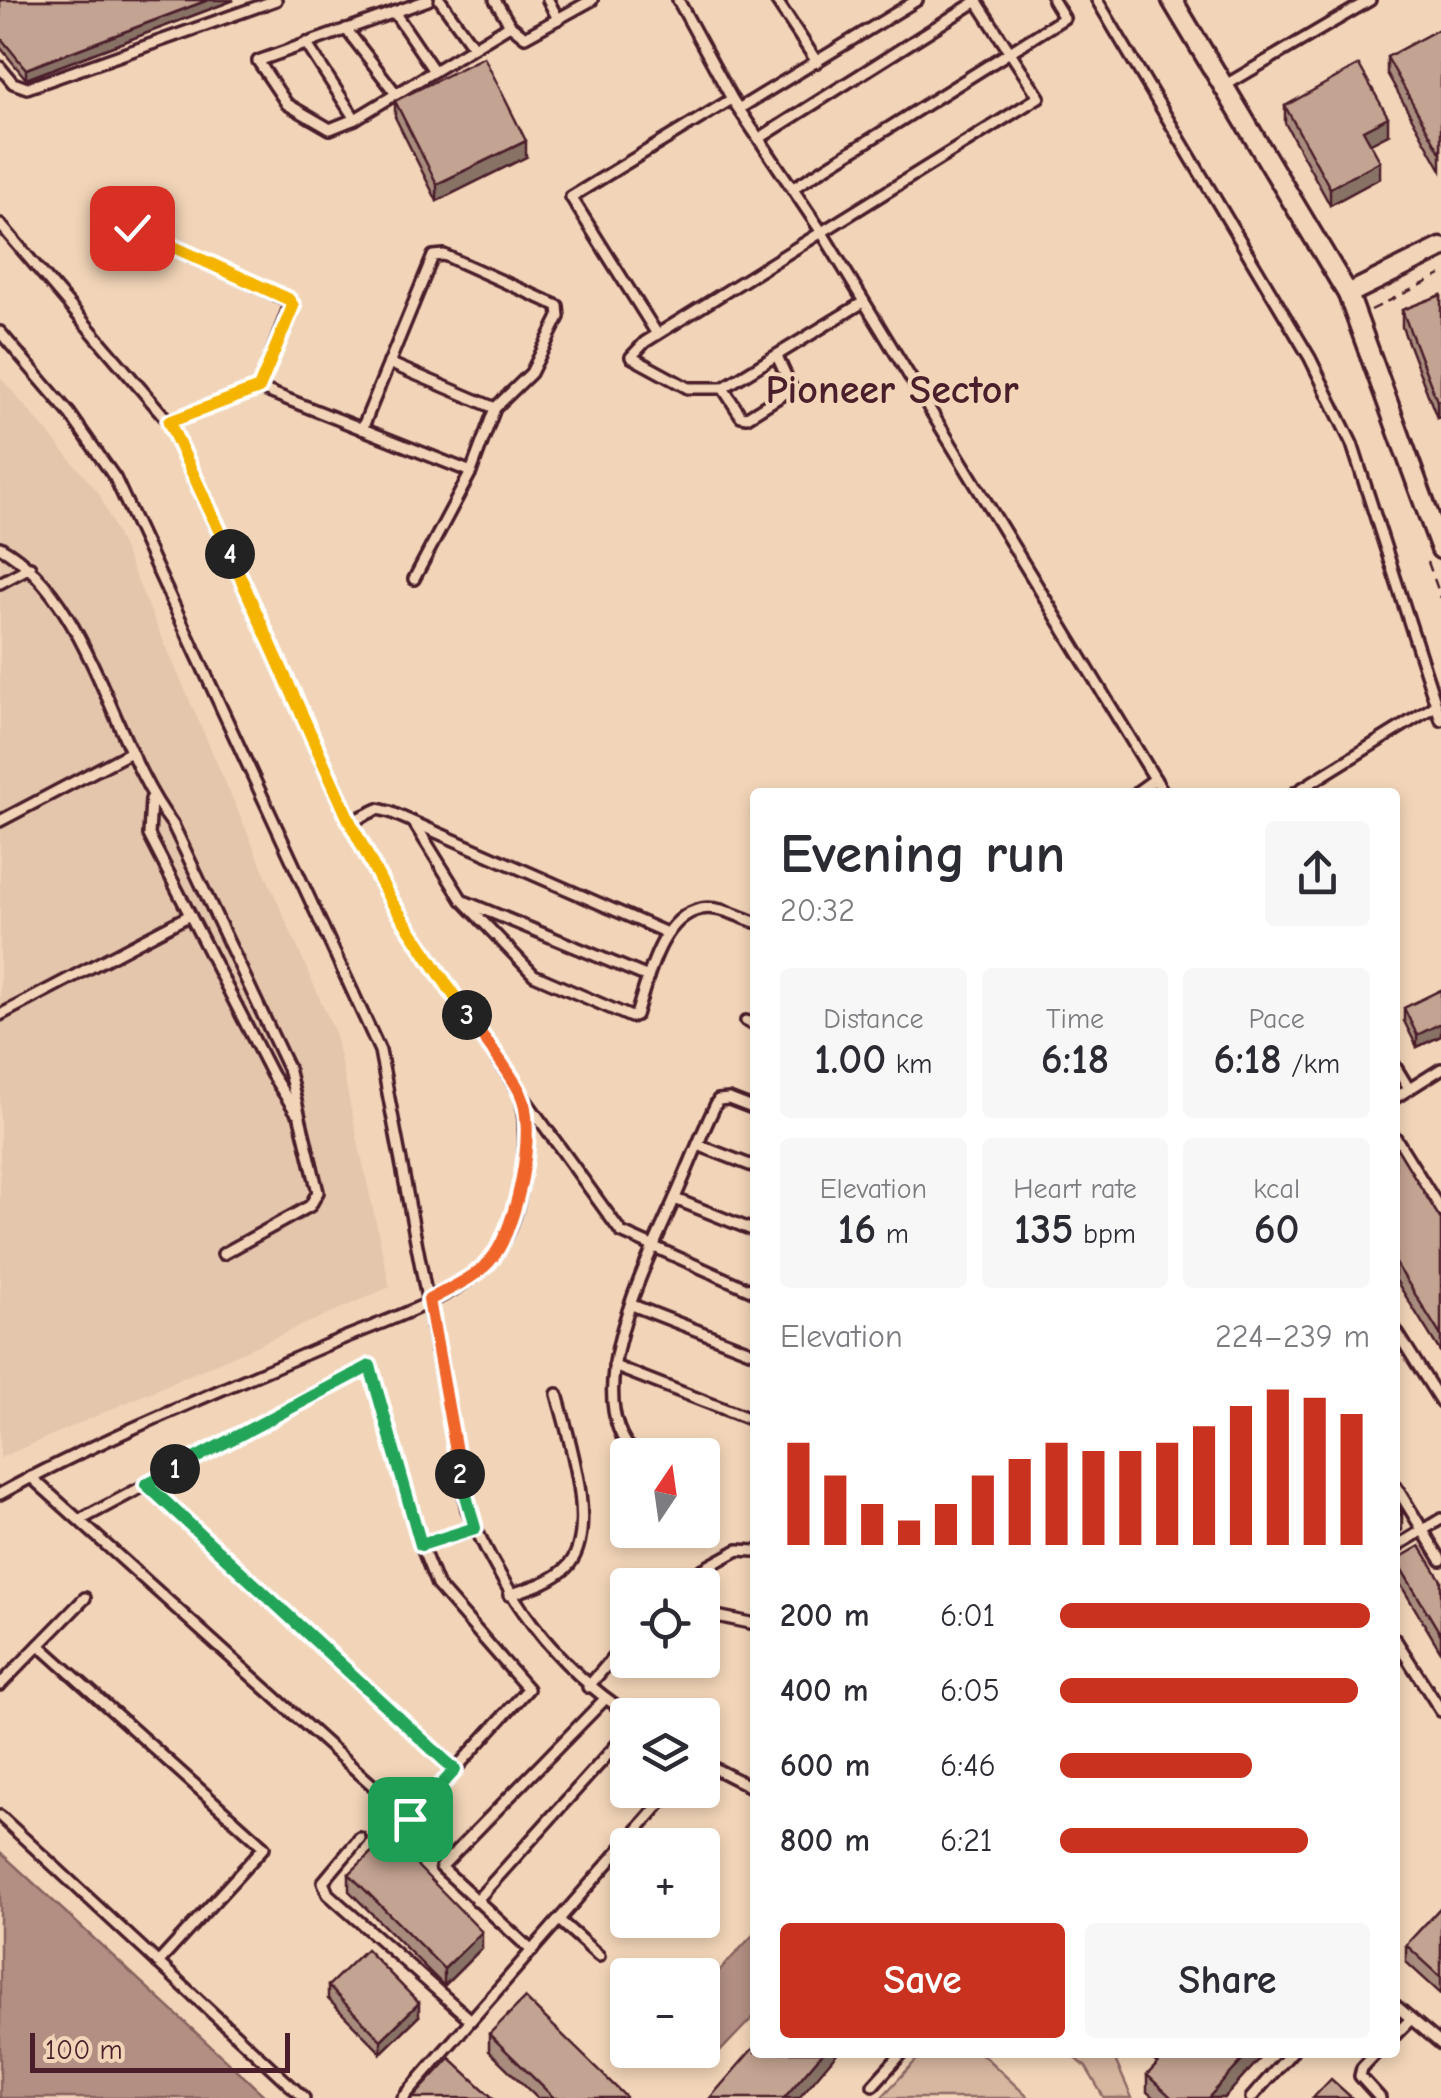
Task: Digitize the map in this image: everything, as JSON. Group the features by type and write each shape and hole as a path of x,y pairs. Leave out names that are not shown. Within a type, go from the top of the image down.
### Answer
{"street":[{"path":"1172,0 1348,294 1441,548"},
{"path":"1348,294 1441,248"}],"lane":[{"path":"0,67 13,83 27,88 276,0"},
{"path":"428,0 258,61 287,104 330,130 398,95 510,25"},
{"path":"440,0 473,46"},
{"path":"495,0 520,38 592,0"},
{"path":"548,0 558,19"},
{"path":"678,0 732,99 821,231 1161,788"},
{"path":"776,0 817,62"},
{"path":"740,108 917,0"},
{"path":"760,138 976,0 1039,97 657,334 632,357 688,388 723,388 862,303"},
{"path":"793,188 1064,18 1053,0"},
{"path":"1097,0 1310,358 1352,444 1441,720"},
{"path":"1224,86 1370,0"},
{"path":"394,12 434,71"},
{"path":"346,30 398,95"},
{"path":"306,43 355,119"},
{"path":"657,334 570,197 732,99"},
{"path":"0,224 169,422 350,822 391,901 522,1095 621,1232 652,1250 750,1290"},
{"path":"132,228 292,302 259,388"},
{"path":"362,429 428,262 434,256 444,255 558,306 559,316 531,373 495,408 470,472 414,579"},
{"path":"0,332 70,414 115,478 380,1051 467,1509 509,1595 552,1651 610,1703"},
{"path":"723,388 741,416 747,417 792,390 777,356"},
{"path":"389,363 495,408"},
{"path":"169,422 259,388 470,472"},
{"path":"0,548 30,568 74,634 151,798 173,826 288,1068 318,1192 315,1200 223,1254"},
{"path":"0,583 30,568"},
{"path":"1302,788 1435,706"},
{"path":"0,821 132,752"},
{"path":"1143,788 1155,779"},
{"path":"151,798 149,835 272,1075 300,1118"},
{"path":"350,822 378,809 667,933"},
{"path":"416,826 462,900 534,975 631,1017 636,1015 667,933 702,908 750,921"},
{"path":"462,900 648,976"},
{"path":"0,1015 190,915"},
{"path":"1400,1095 1441,1068"},
{"path":"1400,1074 1409,1089"},
{"path":"0,1494 118,1434 429,1300 491,1260 502,1243 522,1178 526,1132 522,1095"},
{"path":"626,1438 614,1418 614,1366 652,1250 718,1100 728,1099 750,1108"},
{"path":"698,1144 750,1165"},
{"path":"1400,1145 1441,1211"},
{"path":"675,1199 750,1229"},
{"path":"632,1305 750,1351"},
{"path":"1400,1337 1441,1402"},
{"path":"32,1477 410,1819 528,1689 438,1585 421,1545 370,1366 80,1520"},
{"path":"614,1366 750,1419"},
{"path":"509,1595 568,1566 581,1545 579,1488 556,1394"},
{"path":"146,1484 455,1770"},
{"path":"1400,1493 1441,1560"},
{"path":"1400,1544 1441,1519"},
{"path":"421,1545 475,1528"},
{"path":"706,1568 738,1550 750,1551"},
{"path":"0,1685 85,1598"},
{"path":"720,1617 750,1623"},
{"path":"39,1645 264,1847 158,1963"},
{"path":"1400,1647 1441,1711"},
{"path":"588,1687 610,1661"},
{"path":"532,1951 442,1868 604,1699"},
{"path":"476,1901 610,1752"},
{"path":"720,1771 750,1786"},
{"path":"403,2098 656,1808"},
{"path":"0,1816 304,2098"},
{"path":"360,1838 322,1882 328,1894 472,2020"},
{"path":"558,1920 599,1956"},
{"path":"1400,2009 1441,2044"},
{"path":"1400,2030 1411,2018"},
{"path":"873,2085 897,2058"},
{"path":"1251,2098 1287,2058"},
{"path":"1373,2058 1360,2076 1380,2098"}],"path":[{"path":"1356,316 1441,275"}],"shaded area":[{"path":"0,377 99,493 334,1031 390,1287 0,1458"},
{"path":"0,1852 267,2098 0,2098"},
{"path":"750,1938 750,2020 720,2052 720,1970"},
{"path":"918,2058 986,2058 1029,2098 881,2098"},
{"path":"1076,2058 1114,2058 1132,2098 1104,2098 1086,2067"}],"building":[{"path":"0,0 208,0 26,69 0,37"},
{"path":"1441,28 1441,154 1387,57"},
{"path":"484,57 526,141 437,184 395,101"},
{"path":"1359,65 1388,117 1363,130 1380,161 1330,188 1285,106"},
{"path":"1441,295 1441,400 1437,401 1402,310"},
{"path":"1441,990 1441,1023 1417,1035 1404,1008"},
{"path":"1400,1153 1441,1220 1441,1336 1400,1270"},
{"path":"1420,1546 1441,1580 1441,1635 1400,1567 1400,1558"},
{"path":"388,1836 482,1932 444,1969 349,1874"},
{"path":"1441,1907 1441,1977 1406,1945"},
{"path":"366,1949 419,2003 381,2040 328,1986"},
{"path":"525,1998 626,2097 554,2098 489,2034"},
{"path":"750,2052 750,2058 818,2058 784,2098 710,2098"},
{"path":"450,2058 493,2098 413,2098"},
{"path":"1163,2058 1245,2058 1208,2098 1172,2098 1147,2075"},
{"path":"1331,2079 1352,2098 1313,2098"}],"district":[{"name":"Pioneer Sector","path":"892,390"}],"route":[{"path":"132,228 292,302 259,388 169,422 350,822 391,901 522,1095 526,1132 522,1178 502,1243 491,1260 429,1300 467,1509 475,1528 421,1545 370,1366 146,1484 455,1770 410,1819"}]}
